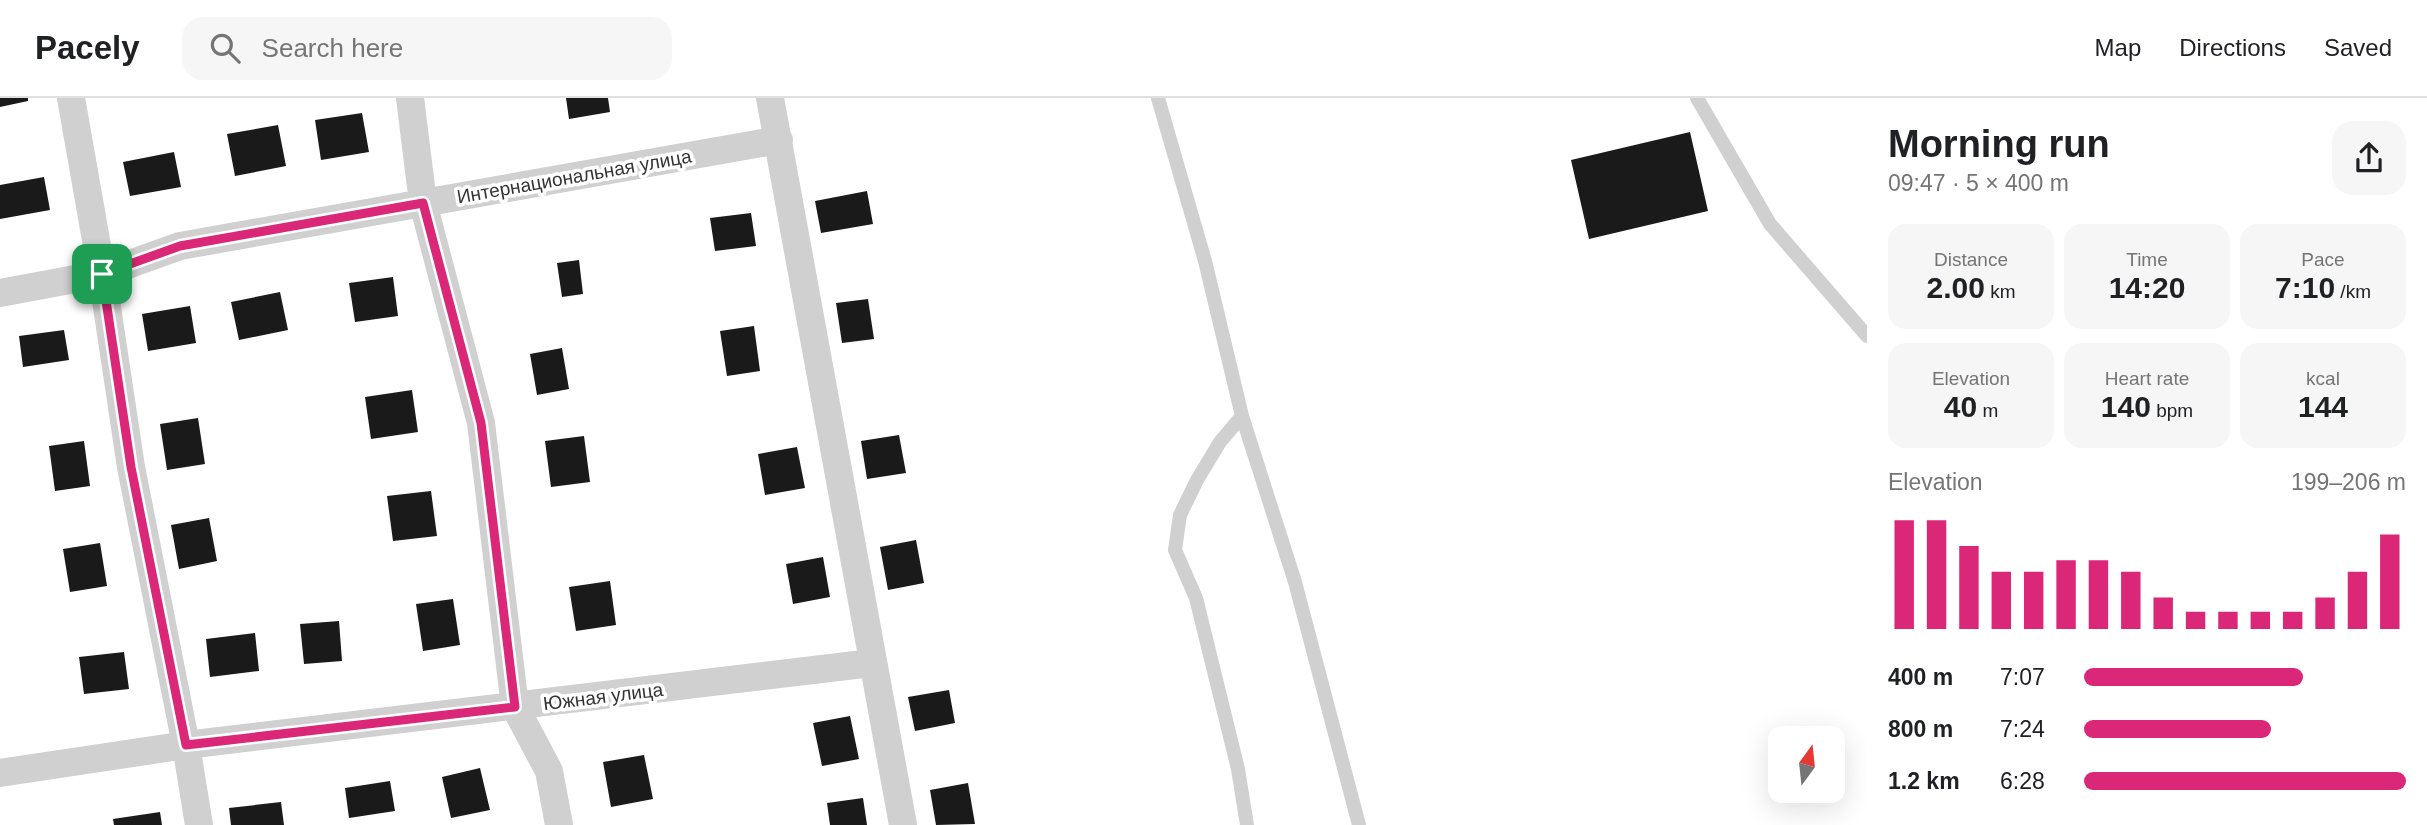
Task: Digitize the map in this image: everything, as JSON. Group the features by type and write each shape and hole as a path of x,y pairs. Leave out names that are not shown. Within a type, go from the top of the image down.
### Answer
{"street":[{"path":"71,98 102,274 131,467 186,745 199,825"},
{"path":"410,98 423,203 481,423 515,707 549,771 559,825"},
{"path":"770,98 903,825"},
{"name":"Интернациональная улица","path":"0,293 102,274 180,246 779,141"},
{"name":"Южная улица","path":"0,773 186,745 872,663"}],"lane":[{"path":"1158,98 1205,261 1242,416 1295,582 1359,825"},
{"path":"1698,98 1770,224 1867,336"},
{"path":"1242,416 1220,442 1197,480 1180,515 1175,550 1196,598 1238,769 1247,825"}],"building":[{"path":"0,98 28,98 28,101 0,107"},
{"path":"566,98 608,98 610,112 569,119"},
{"path":"362,113 369,152 321,160 315,120"},
{"path":"278,125 286,166 235,176 227,134"},
{"path":"1690,132 1708,211 1589,239 1571,160"},
{"path":"174,152 181,187 130,196 123,162"},
{"path":"44,177 50,210 0,219 0,185"},
{"path":"867,191 873,224 821,233 815,201"},
{"path":"751,213 756,246 715,251 710,218"},
{"path":"579,260 583,294 562,297 557,263"},
{"path":"393,277 398,316 355,322 349,283"},
{"path":"280,292 288,330 239,340 231,302"},
{"path":"868,299 874,339 842,343 836,303"},
{"path":"190,306 196,343 148,351 142,314"},
{"path":"754,326 760,371 727,376 720,331"},
{"path":"64,330 69,360 23,367 19,336"},
{"path":"562,348 569,389 537,395 530,354"},
{"path":"412,390 418,432 371,439 365,397"},
{"path":"198,418 205,464 167,470 160,424"},
{"path":"899,435 906,473 867,479 861,441"},
{"path":"584,436 590,482 551,487 545,441"},
{"path":"84,441 90,486 55,491 49,446"},
{"path":"797,447 805,488 765,495 758,454"},
{"path":"431,491 437,536 393,541 387,496"},
{"path":"209,518 217,561 179,569 171,525"},
{"path":"916,540 924,583 888,590 880,547"},
{"path":"100,543 107,586 70,592 63,549"},
{"path":"823,557 830,597 793,604 786,564"},
{"path":"610,581 616,625 576,631 569,587"},
{"path":"453,599 460,645 423,651 416,604"},
{"path":"339,621 342,661 304,664 300,624"},
{"path":"255,633 259,671 210,677 206,639"},
{"path":"124,652 129,689 84,694 79,657"},
{"path":"949,690 955,723 915,731 908,697"},
{"path":"850,716 859,759 822,766 813,723"},
{"path":"644,755 653,799 611,807 603,762"},
{"path":"480,768 490,810 451,818 442,777"},
{"path":"390,781 395,811 349,818 345,788"},
{"path":"968,783 975,824 936,825 930,790"},
{"path":"863,798 867,825 830,825 827,803"},
{"path":"281,802 284,825 231,825 229,808"},
{"path":"160,812 162,825 114,825 113,819"}],"route":[{"path":"423,203 481,423 515,707 186,745 131,467 102,274 180,246 423,203"}]}
